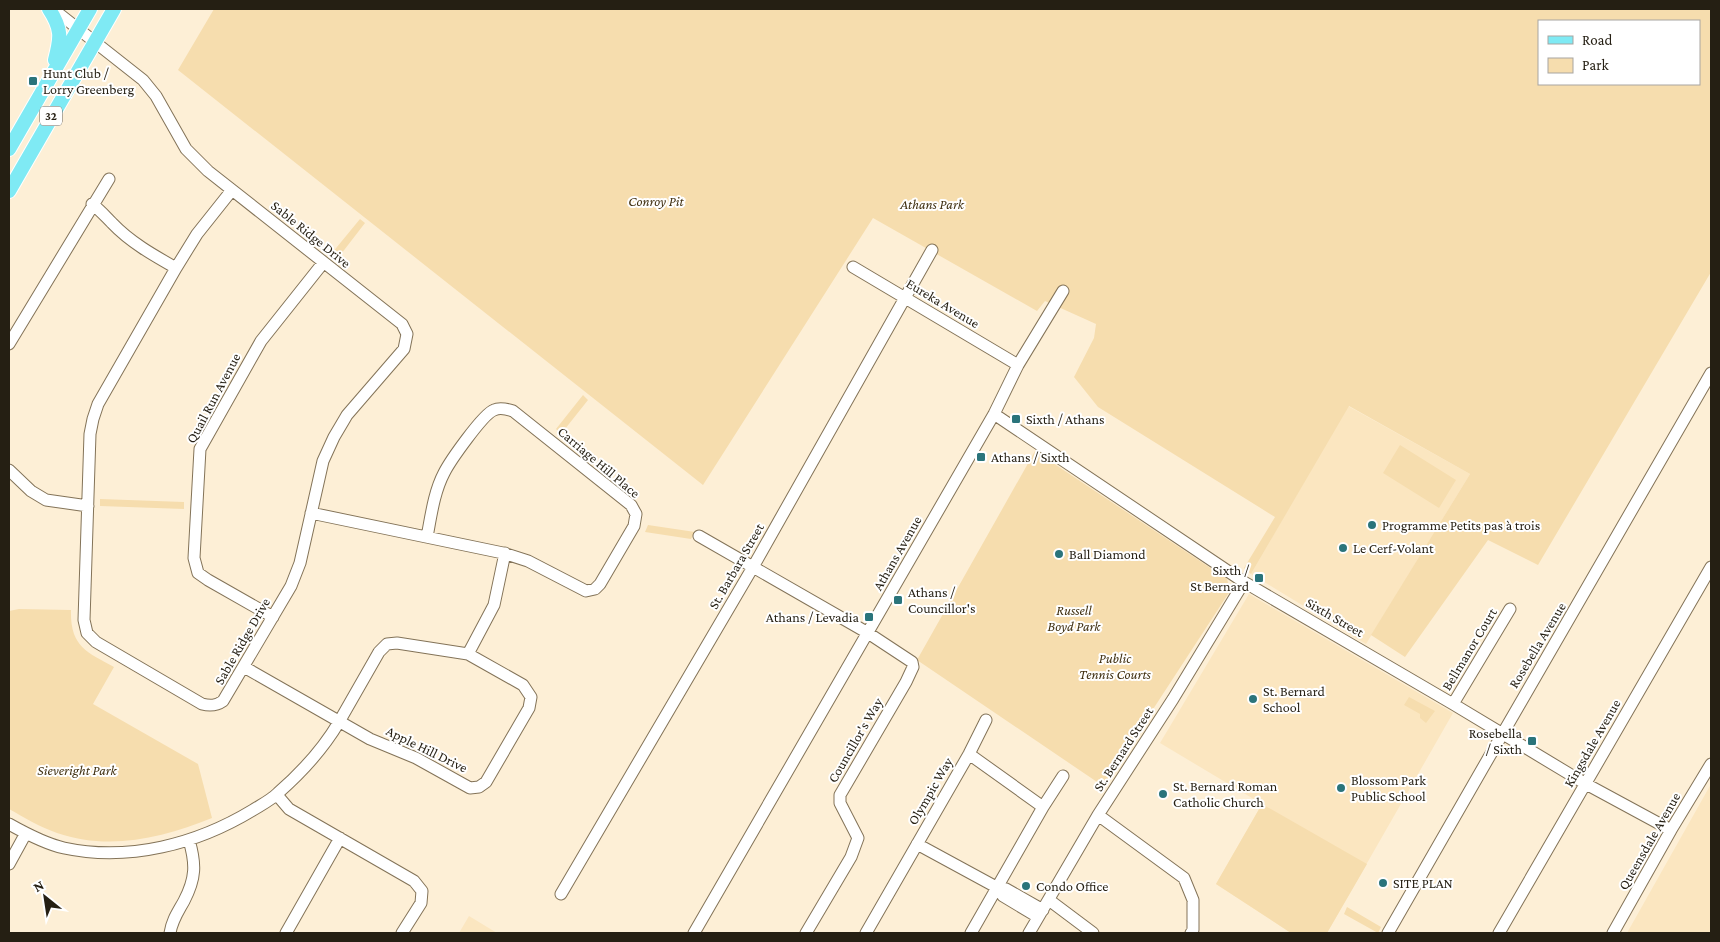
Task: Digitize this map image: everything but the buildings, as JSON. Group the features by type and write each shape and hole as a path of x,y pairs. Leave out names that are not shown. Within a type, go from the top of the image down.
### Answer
{"main road":[{"path":"49,9 58,24 60,34 51,75"},
{"name":"32","path":"9,149 90,9"},
{"name":"32","path":"9,191 114,9"}],"street":[{"name":"Sable Ridge Drive","path":"53,9 143,80 156,96 186,149 208,171 402,324 407,334 404,349 347,415 338,429 324,461 298,570 291,586 224,701 209,705 202,704 120,657 96,642 87,633 84,620 90,434 98,404 176,268 197,234 232,190"},
{"path":"9,344 92,204 109,179"},
{"path":"92,204 112,224 144,250 176,268"},
{"name":"St. Barbara Street","path":"561,894 752,567 932,250"},
{"name":"Quail Run Avenue","path":"273,617 198,573 194,558 200,450 261,341 323,263"},
{"name":"Eureka Avenue","path":"853,267 1018,365"},
{"name":"Athans Avenue","path":"694,933 994,414 1018,365 1063,291"},
{"name":"Rosebella Avenue","path":"1388,933 1711,374"},
{"name":"Carriage Hill Place","path":"311,513 427,537 505,553 528,561 586,591 600,584 636,520 636,514 631,505 513,411 506,409 494,410 488,415 444,473 436,495 427,537"},
{"name":"Sixth Street","path":"994,414 1244,582 1586,784 1671,830"},
{"path":"9,470 31,491 46,500 88,506"},
{"path":"699,536 868,634"},
{"path":"468,654 494,604 505,553"},
{"name":"Kingsdale Avenue","path":"1499,933 1711,567"},
{"name":"St. Bernard Street","path":"1029,933 1098,815 1173,699 1244,582"},
{"name":"Bellmanor Court","path":"1453,704 1510,609"},
{"name":"Councillor's Way","path":"806,933 851,857 858,838 840,804 840,795 914,667 912,662 868,634"},
{"name":"Apple Hill Drive","path":"9,824 62,848 90,853 119,854 189,840 239,818 277,794 306,768 333,732 379,652 387,644 468,654 523,685 532,697 530,708 486,782 478,788 470,788 416,758 370,739 339,722"},
{"path":"244,667 339,722"},
{"name":"Olympic Way","path":"866,933 986,720"},
{"name":"Olympic Way","path":"968,754 1043,807"},
{"name":"Queensdale Avenue","path":"1613,933 1711,764"},
{"path":"971,933 1043,807 1063,776"},
{"path":"277,794 289,809 414,881 422,891 421,903 402,933"},
{"path":"1098,815 1184,878 1193,900 1194,932"},
{"path":"9,864 26,833"},
{"path":"286,933 340,838"},
{"path":"170,933 172,922 192,881 195,862 189,840"},
{"name":"Olympic Way","path":"917,844 998,888 1006,889 1093,933"}],"shaded area":[{"path":"1348,406 1470,474 1366,644 1251,574"},
{"name":"Blossom Park Public School","path":"1249,594 1453,713 1327,933 1291,933 1216,884 1262,804 1160,743"},
{"path":"1711,784 1711,933 1627,933"},
{"path":"469,916 497,933 459,933"}],"green space":[{"path":"214,9 1711,9 1711,272 1538,565 1488,540 1405,657 1371,635 1470,474 1349,406 1251,574 1244,568 1275,517 1098,407 1074,377 1094,338 1096,324 1045,301 1037,311 873,218 703,485 178,70"},
{"path":"360,219 365,223 338,258 332,253"},
{"path":"583,395 588,400 561,434 556,429"},
{"path":"1400,445 1456,480 1439,508 1383,473"},
{"name":"Russell Boyd Park","path":"1035,451 1227,579 1229,586 1232,588 1103,786 917,660"},
{"path":"100,499 184,502 184,509 100,506"},
{"path":"648,525 695,532 691,539 645,532"},
{"name":"Sieveright Park","path":"19,609 71,610 73,632 77,640 88,652 114,667 93,704 198,764 212,818 174,831 136,840 96,841 57,833 9,809 9,611"},
{"path":"1409,697 1435,711 1426,723 1420,718 1420,714 1404,705"},
{"path":"1262,804 1367,864 1327,933 1291,933 1216,884"},
{"path":"1347,907 1381,927 1378,933 1344,914"}],"place":[{"name":"Hunt Club / Lorry Greenberg","path":"33,81"},
{"name":"Sixth / Athans","path":"1016,419"},
{"name":"Athans / Sixth","path":"981,457"},
{"name":"Programme Petits pas à trois","path":"1372,525"},
{"name":"Le Cerf-Volant","path":"1343,548"},
{"name":"Ball Diamond","path":"1059,554"},
{"name":"Sixth / St Bernard","path":"1259,578"},
{"name":"Athans / Councillor's","path":"898,600"},
{"name":"Athans / Levadia","path":"869,617"},
{"name":"St. Bernard School","path":"1253,699"},
{"name":"Rosebella / Sixth","path":"1532,741"},
{"name":"Blossom Park Public School","path":"1341,788"},
{"name":"St. Bernard Roman Catholic Church","path":"1163,794"},
{"name":"SITE PLAN","path":"1383,883"},
{"name":"Condo Office","path":"1026,886"}],"park label":[{"name":"Conroy Pit","path":"656,201"},
{"name":"Athans Park","path":"932,204"},
{"name":"Public Tennis Courts","path":"1115,666"}]}
